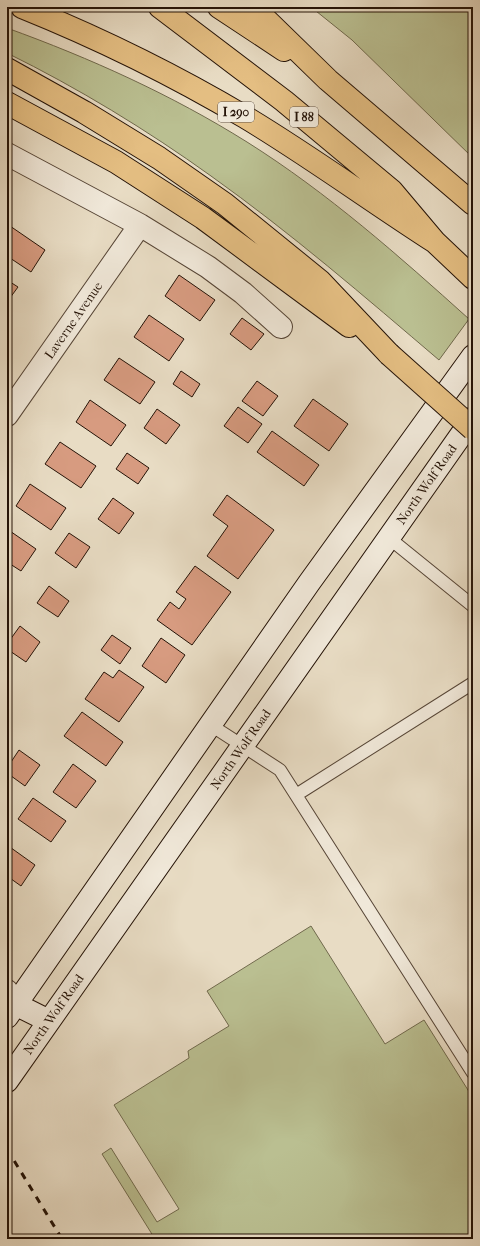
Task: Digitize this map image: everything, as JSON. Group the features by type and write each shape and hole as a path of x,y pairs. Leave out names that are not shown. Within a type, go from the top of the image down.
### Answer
{"highway":[{"name":"I 290","path":"22,7 70,26 169,75 245,118 339,177 381,207 435,242 473,278"},
{"name":"I 88","path":"160,7 284,101 392,191 435,242"},
{"path":"219,7 328,80"},
{"path":"253,7 328,80 473,204"},
{"path":"7,69 112,128 159,158 225,204 320,281 388,354"},
{"path":"7,103 116,162 203,218 388,354 473,429"}],"main road":[{"path":"7,154 140,225 208,267 243,293 281,327"},
{"name":"Laverne Avenue","path":"7,415 140,225"},
{"path":"48,1021 10,1004 309,583 473,356"},
{"name":"North Wolf Road","path":"7,1081 473,418"}],"lane":[{"path":"389,538 473,606"},
{"path":"296,795 473,683"},
{"path":"209,724 280,770 473,1074"}],"green space":[{"path":"311,7 463,7 473,14 473,158 352,40"},
{"path":"7,28 100,65 160,93 247,142 306,182 362,226 469,319 439,360 299,243 211,176 112,110 34,66 7,53"},
{"path":"311,926 385,1044 424,1020 473,1098 473,1239 155,1239 102,1154 111,1148 157,1222 179,1209 114,1105 189,1058 188,1051 229,1026 207,991"}],"building":[{"path":"10,226 45,250 31,272 7,256 7,230"},
{"path":"179,275 215,300 200,321 165,296"},
{"path":"7,280 18,287 7,302"},
{"path":"149,315 184,339 169,361 134,337"},
{"path":"242,318 264,334 251,350 230,334"},
{"path":"119,358 155,382 140,404 104,380"},
{"path":"181,371 200,384 192,397 173,384"},
{"path":"257,381 278,396 263,416 242,401"},
{"path":"313,399 348,424 329,451 294,426"},
{"path":"90,400 126,425 111,446 76,422"},
{"path":"238,407 262,424 248,443 224,426"},
{"path":"157,409 180,425 166,444 144,428"},
{"path":"272,431 319,465 304,486 257,452"},
{"path":"60,442 96,466 81,488 45,464"},
{"path":"127,453 149,468 138,484 116,469"},
{"path":"30,484 66,508 51,530 16,506"},
{"path":"227,495 274,530 238,579 207,556 228,526 213,515"},
{"path":"113,498 134,513 119,534 98,519"},
{"path":"7,529 36,549 21,571 7,562"},
{"path":"69,533 90,547 76,568 55,553"},
{"path":"195,566 231,592 192,645 157,620 170,602 179,609 186,599 176,592"},
{"path":"49,586 69,601 58,617 37,603"},
{"path":"20,626 40,642 26,662 7,649 7,644"},
{"path":"112,635 131,648 120,664 101,650"},
{"path":"161,638 185,655 166,683 142,666"},
{"path":"119,670 144,687 119,722 85,699 104,672 113,678"},
{"path":"7,679 11,682 7,688"},
{"path":"82,712 123,742 106,766 64,736"},
{"path":"19,750 40,765 25,786 7,773 7,768"},
{"path":"73,764 96,781 76,808 53,792"},
{"path":"33,798 66,821 51,842 18,819"},
{"path":"7,845 35,865 21,886 7,876"}],"railway":[{"path":"7,1149 62,1239"}]}
